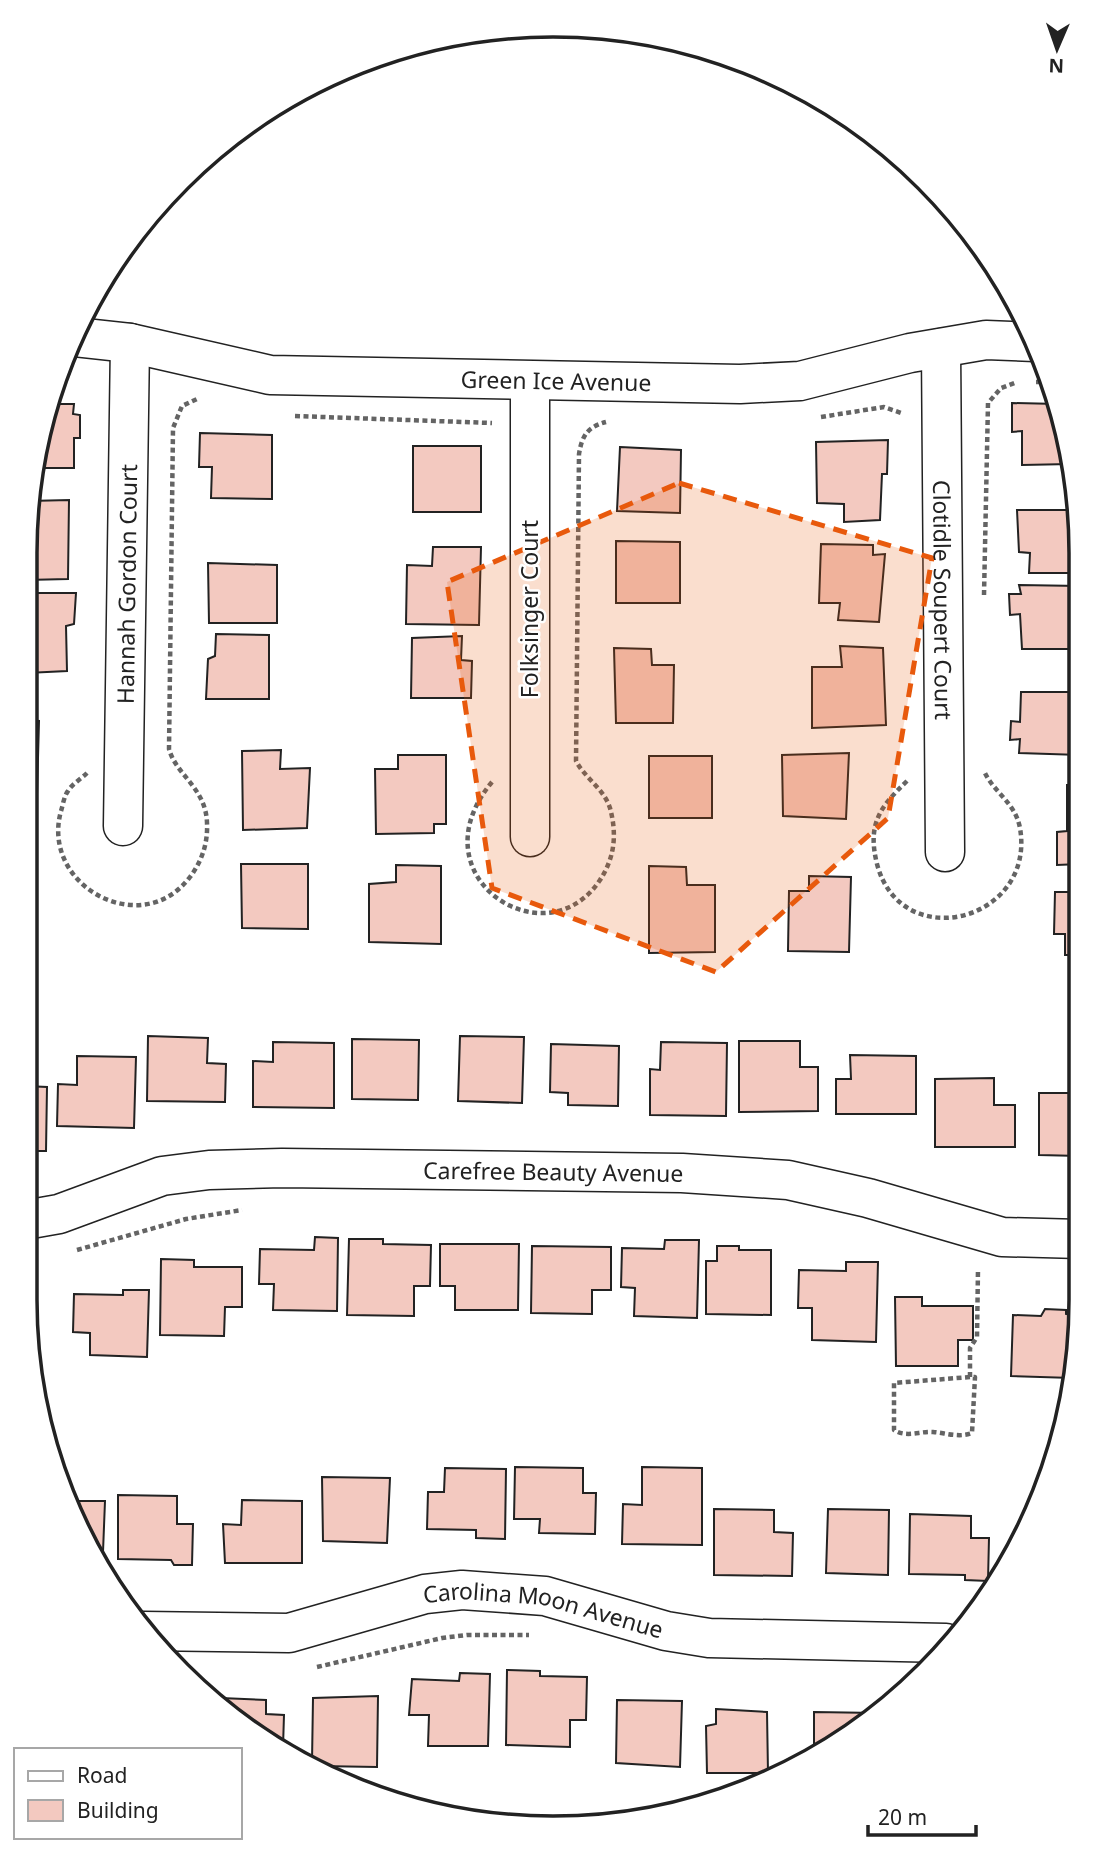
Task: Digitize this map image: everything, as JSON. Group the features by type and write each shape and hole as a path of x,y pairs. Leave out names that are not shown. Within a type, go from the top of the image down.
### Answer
{"street":[{"name":"Green Ice Avenue","path":"84,338 130,343 270,375 740,384 800,381 941,348 986,341 1024,342"},
{"name":"Hannah Gordon Court","path":"122,826 130,343"},
{"name":"Clotidle Soupert Court","path":"941,348 945,852"},
{"name":"Folksinger Court","path":"530,381 530,837"},
{"name":"Carefree Beauty Avenue","path":"37,1218 59,1214 162,1176 209,1170 282,1168 654,1173 788,1180 868,1198 1002,1237 1069,1239"},
{"name":"Carolina Moon Avenue","path":"158,1631 289,1633 425,1594 462,1590 545,1596 666,1631 709,1638 938,1643"}],"path":[{"path":"74,1251 219,1212 255,1209"},
{"path":"967,1265 984,1270"},
{"path":"970,1377 971,1349 977,1337 978,1268"},
{"path":"970,1377 975,1377 972,1433 943,1436 933,1432 900,1434 894,1430 894,1383 970,1377"},
{"path":"308,1668 358,1660 442,1638 467,1635 533,1635"}],"highlighted area":[{"path":"679,483 932,558 888,818 716,972 492,888 447,582"}],"building":[{"path":"1012,403 1047,404 1061,464 1022,465 1022,431 1012,432"},
{"path":"59,404 74,404 73,414 80,415 80,438 74,438 74,468 44,468"},
{"path":"200,433 272,435 272,499 211,498 212,467 199,467"},
{"path":"888,440 887,474 882,474 880,520 844,522 844,504 817,503 816,442"},
{"path":"413,446 481,446 481,512 413,512"},
{"path":"620,447 681,450 680,513 617,511"},
{"path":"69,500 68,579 37,580 40,501"},
{"path":"1017,510 1067,510 1069,573 1029,573 1030,553 1019,552"},
{"path":"616,541 680,542 680,603 616,603"},
{"path":"821,544 873,545 873,555 885,554 879,622 838,620 840,603 819,603"},
{"path":"433,547 481,547 479,625 406,624 407,565 432,566"},
{"path":"208,563 277,565 277,623 209,623"},
{"path":"1019,585 1069,586 1069,649 1022,649 1020,614 1010,615 1009,594 1021,594"},
{"path":"37,593 76,593 74,624 66,626 67,671 37,672"},
{"path":"216,634 269,635 269,699 206,699 208,659 215,656"},
{"path":"462,636 461,660 472,661 471,698 411,698 412,638"},
{"path":"840,646 883,648 886,725 812,728 812,667 842,667"},
{"path":"614,648 651,649 652,665 674,665 673,723 616,723"},
{"path":"1021,692 1069,692 1069,755 1019,753 1020,739 1010,740 1011,721 1020,722"},
{"path":"37,721 39,721 37,794"},
{"path":"281,750 280,769 310,768 307,828 243,830 242,751"},
{"path":"849,753 846,819 783,816 782,755"},
{"path":"398,755 446,755 446,824 434,824 434,833 376,834 375,769 398,769"},
{"path":"649,756 712,756 712,818 649,818"},
{"path":"1069,785 1069,864 1057,865 1057,832 1067,831"},
{"path":"241,864 308,864 308,929 242,928"},
{"path":"396,865 441,866 441,944 369,942 369,884 396,882"},
{"path":"649,866 686,867 687,885 715,885 715,952 649,953"},
{"path":"809,876 851,877 849,952 788,951 789,891 809,891"},
{"path":"1055,892 1069,892 1069,955 1065,955 1065,934 1054,934"},
{"path":"148,1036 208,1038 207,1063 226,1064 225,1102 147,1101"},
{"path":"460,1036 524,1037 522,1103 458,1101"},
{"path":"352,1039 419,1040 418,1100 352,1099"},
{"path":"739,1041 800,1041 800,1067 818,1067 818,1111 739,1112"},
{"path":"273,1042 334,1043 334,1108 253,1107 253,1061 273,1062"},
{"path":"661,1042 727,1043 726,1116 650,1115 650,1069 660,1070"},
{"path":"551,1044 619,1046 618,1106 568,1105 568,1093 550,1092"},
{"path":"850,1055 916,1056 916,1114 836,1114 836,1079 851,1079"},
{"path":"77,1056 136,1057 134,1128 57,1126 58,1084 77,1085"},
{"path":"994,1078 994,1105 1015,1105 1015,1147 935,1147 935,1079"},
{"path":"37,1087 47,1087 46,1151 37,1151"},
{"path":"1039,1093 1069,1093 1069,1156 1039,1155"},
{"path":"315,1237 338,1238 337,1311 273,1310 274,1284 259,1284 260,1249 314,1250"},
{"path":"349,1239 383,1239 383,1244 431,1245 430,1286 414,1286 414,1316 347,1315"},
{"path":"665,1240 699,1240 697,1318 634,1316 635,1288 621,1287 622,1248 664,1249"},
{"path":"440,1244 519,1244 518,1310 455,1310 455,1286 440,1286"},
{"path":"532,1246 611,1247 611,1290 592,1290 592,1314 531,1313"},
{"path":"717,1246 739,1246 739,1250 771,1250 771,1315 706,1314 706,1261 717,1261"},
{"path":"161,1259 194,1260 194,1267 242,1267 242,1307 225,1307 224,1336 160,1335"},
{"path":"846,1262 878,1262 876,1342 812,1340 812,1308 798,1308 799,1270 846,1271"},
{"path":"123,1290 149,1290 147,1357 90,1355 90,1333 73,1332 74,1294 123,1295"},
{"path":"895,1297 922,1297 922,1306 973,1306 973,1340 958,1340 958,1366 896,1366"},
{"path":"1045,1309 1066,1310 1069,1315 1063,1378 1011,1376 1013,1315 1041,1316"},
{"path":"515,1467 583,1468 583,1493 596,1493 595,1534 539,1533 540,1519 514,1519"},
{"path":"642,1467 702,1468 702,1545 622,1544 623,1504 642,1505"},
{"path":"445,1468 506,1469 505,1539 476,1538 476,1530 427,1529 428,1492 444,1492"},
{"path":"322,1477 390,1478 387,1543 323,1541"},
{"path":"118,1495 177,1496 177,1524 193,1524 192,1565 174,1565 171,1560 118,1559"},
{"path":"242,1500 302,1501 302,1563 225,1563 223,1524 241,1525"},
{"path":"77,1501 105,1501 103,1552 90,1528"},
{"path":"714,1509 774,1510 774,1532 793,1533 792,1576 714,1575"},
{"path":"828,1509 889,1510 888,1575 826,1573"},
{"path":"910,1514 971,1516 971,1538 989,1538 986,1581 965,1580 965,1575 909,1574"},
{"path":"507,1670 540,1671 540,1676 587,1677 586,1720 570,1720 570,1747 506,1745"},
{"path":"460,1673 490,1674 488,1746 428,1746 429,1715 409,1715 412,1679 459,1681"},
{"path":"378,1696 377,1767 332,1766 312,1756 313,1698"},
{"path":"225,1698 266,1700 266,1714 284,1715 283,1740"},
{"path":"617,1700 682,1701 680,1767 616,1763"},
{"path":"716,1709 767,1712 768,1769 760,1773 707,1773 706,1726 716,1724"},
{"path":"814,1712 863,1713 840,1729 814,1745"}]}
